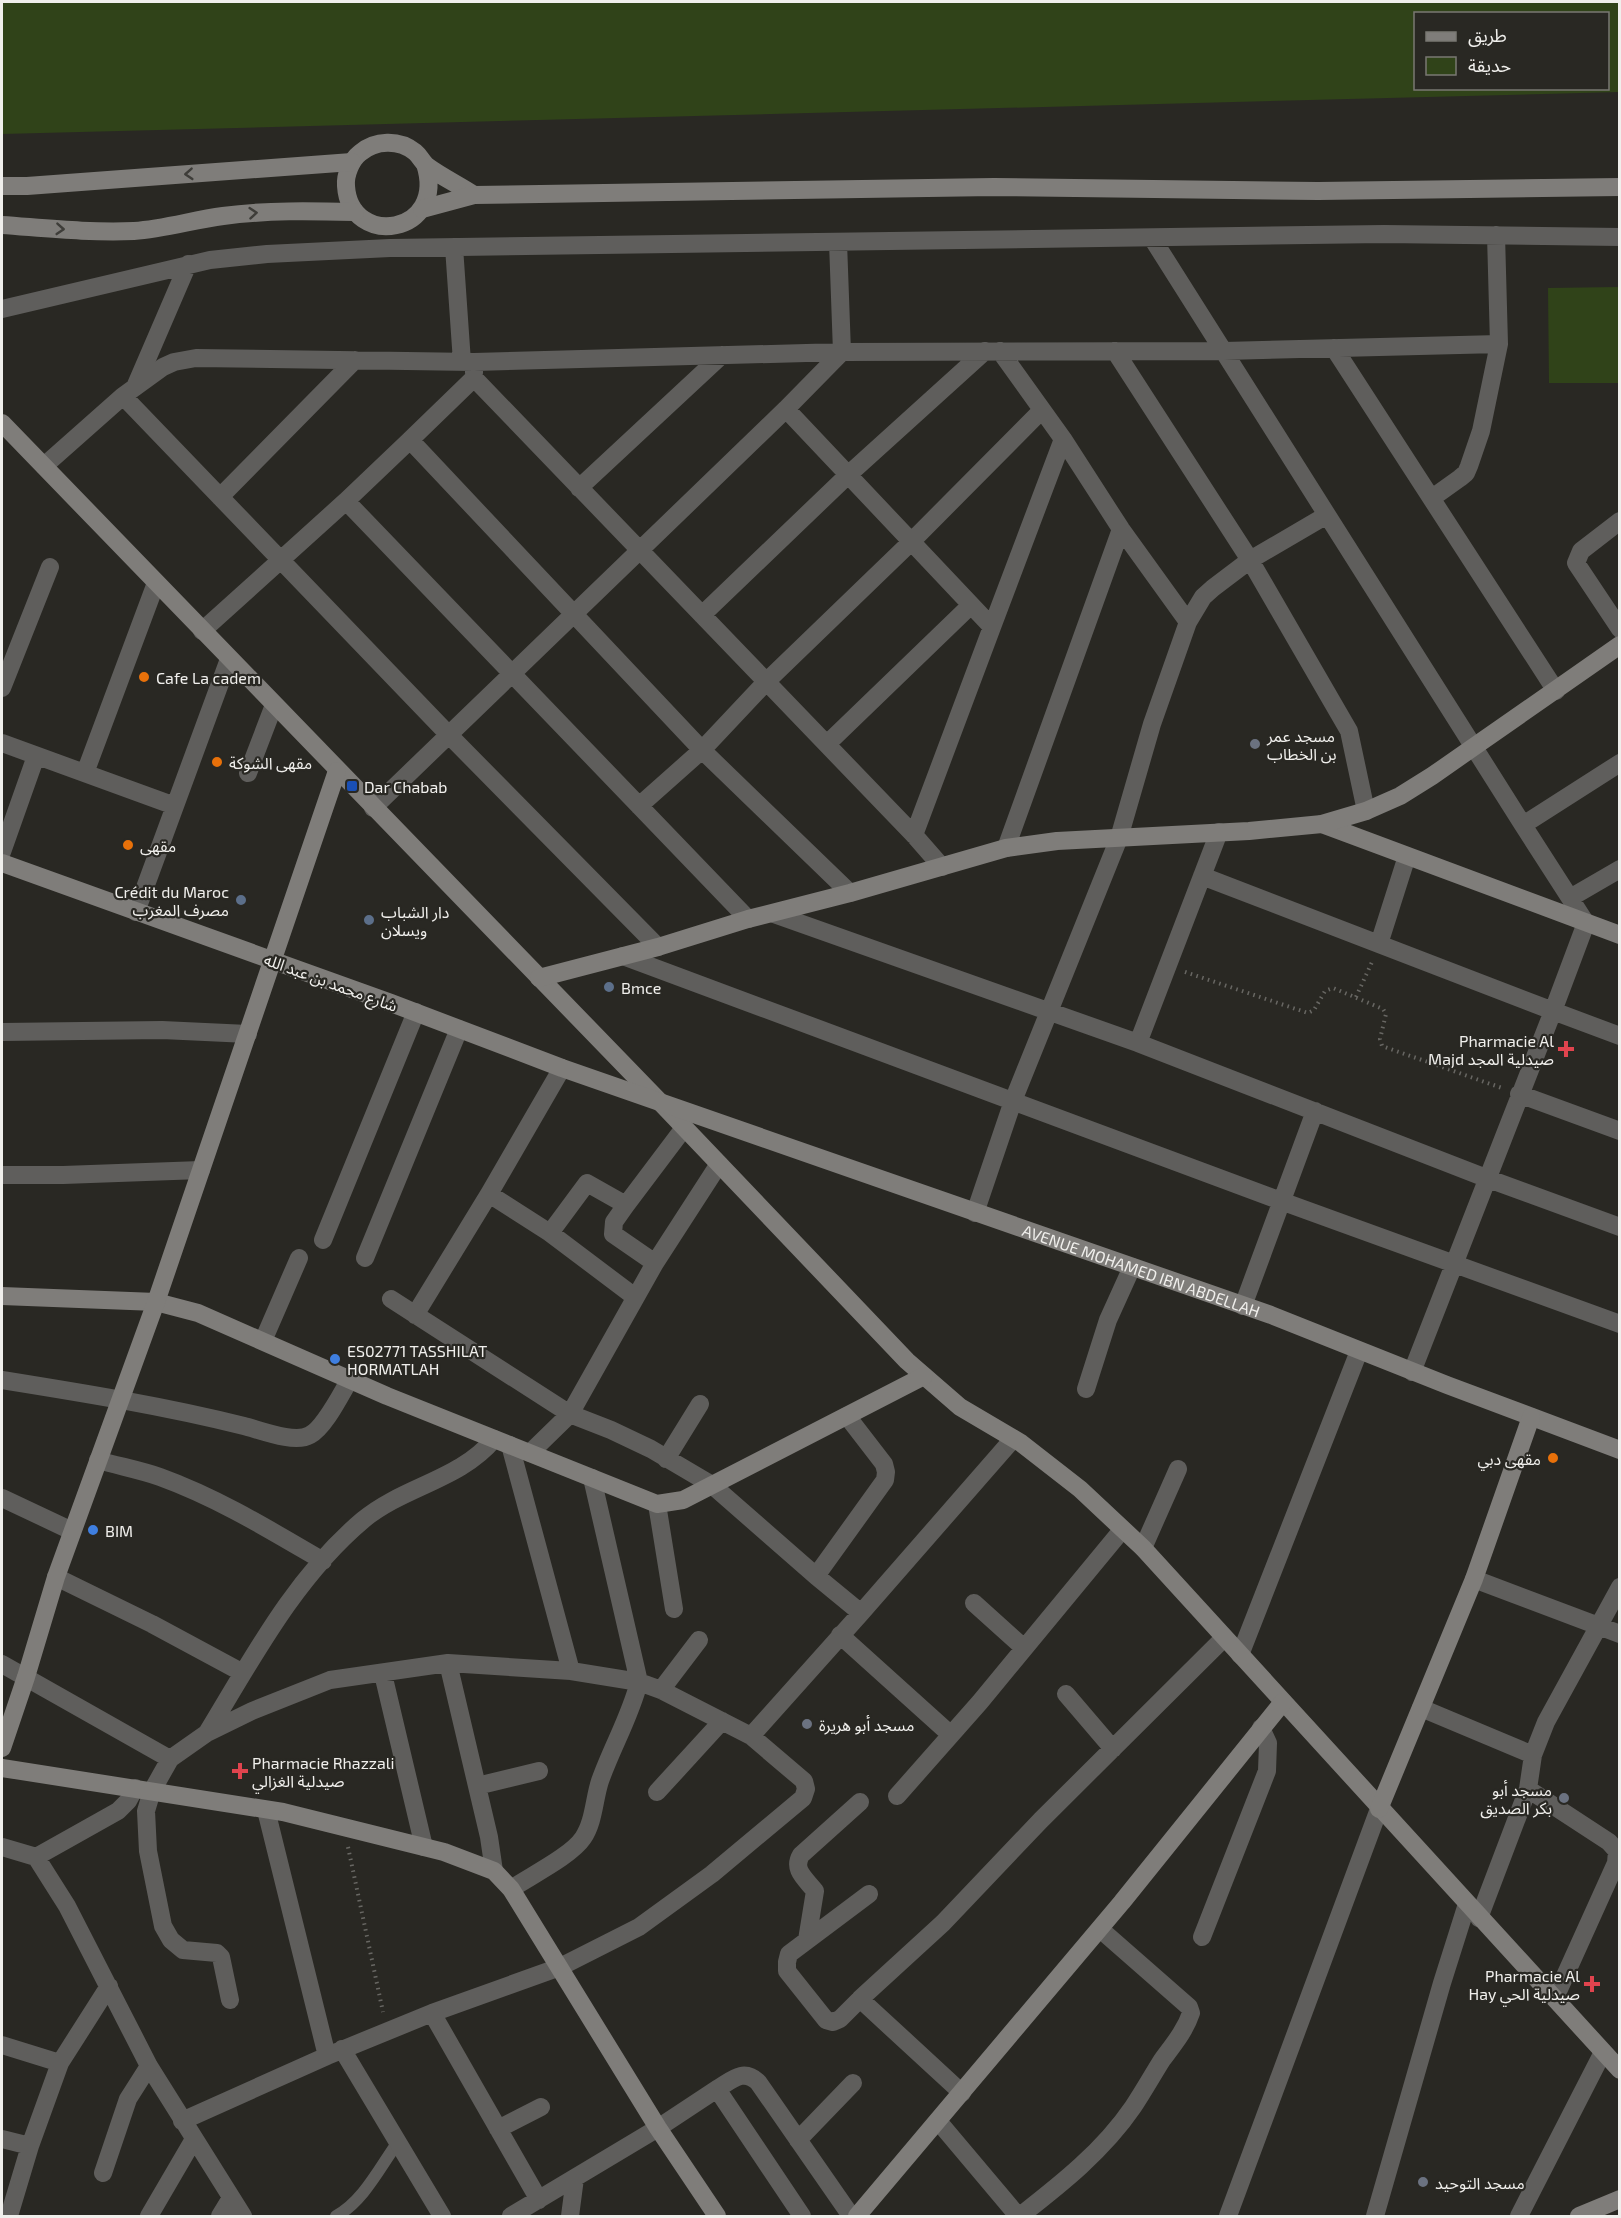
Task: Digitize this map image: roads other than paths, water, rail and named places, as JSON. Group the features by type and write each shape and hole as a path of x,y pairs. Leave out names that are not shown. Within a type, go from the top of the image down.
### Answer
{"street":[{"path":"425,164 430,178 428,200 417,216 404,224 389,227 367,221 355,212 348,199 345,184 352,162 371,146 389,142 403,145 416,153 425,164 474,195"},
{"path":"2,186 352,162"},
{"path":"422,209 474,195 994,187 1318,191 1620,187"},
{"path":"2,225 86,231 132,231 258,212 355,212"},
{"path":"2,309 188,264 267,254 454,247 1384,234 1620,237"},
{"path":"1432,498 1460,478 1469,466 1481,431 1499,344 1496,235"},
{"path":"1152,238 1586,923"},
{"path":"373,808 640,551 842,352 838,242"},
{"path":"454,247 470,367 579,488 827,744 942,867"},
{"path":"129,391 188,264"},
{"path":"44,466 129,391 163,367 174,362 196,358 355,360 470,367 722,355 842,352 1224,351 1499,344"},
{"path":"1334,348 1556,691"},
{"path":"992,351 1042,410 1063,439 1121,529 1188,622"},
{"path":"702,615 848,475 992,351"},
{"path":"1115,351 1250,560 1349,731 1366,811"},
{"path":"579,488 722,355"},
{"path":"220,497 355,360"},
{"path":"202,631 410,440 470,367"},
{"path":"129,391 220,497 448,734 658,947"},
{"path":"786,409 992,627"},
{"path":"639,806 702,750 766,682 911,542 1042,410"},
{"path":"2,423 660,1102 907,1361 960,1407 1013,1439 1080,1489 1143,1548 1379,1809 1620,2070"},
{"path":"914,835 1063,439"},
{"path":"410,440 702,750 850,893"},
{"path":"346,501 748,919"},
{"path":"975,1213 1013,1101 1119,838 1152,724 1188,622 1203,597 1250,560 1327,515"},
{"path":"1620,521 1581,551 1576,563 1620,629"},
{"path":"1006,848 1121,529"},
{"path":"2,688 50,567"},
{"path":"85,774 156,583"},
{"path":"827,744 971,605"},
{"path":"539,978 658,947 748,919 774,914 1006,848 1057,841 1323,824 1366,811 1400,796 1620,645"},
{"path":"136,912 229,659"},
{"path":"248,773 274,705"},
{"path":"2,743 175,806"},
{"path":"2,852 36,756"},
{"path":"1522,825 1620,764"},
{"path":"2,1748 56,1577 122,1400 337,771"},
{"path":"1323,824 1620,935"},
{"path":"1138,1042 1219,832"},
{"path":"1379,944 1407,856"},
{"name":"شارع محمد بن عبد الله","path":"2,863 660,1102"},
{"path":"1570,898 1620,869"},
{"path":"1202,876 1620,1036"},
{"path":"774,914 1138,1042 1486,1178 1620,1227"},
{"path":"1412,1372 1586,923"},
{"path":"623,956 1281,1201 1620,1324"},
{"path":"322,1240 416,1012"},
{"path":"365,1258 459,1029"},
{"path":"2,1032 162,1030 249,1034"},
{"path":"415,1315 562,1068"},
{"path":"1519,1094 1620,1131"},
{"name":"AVENUE MOHAMED IBN ABDELLAH","path":"660,1102 1271,1315 1412,1372 1620,1450"},
{"path":"1242,1306 1315,1112"},
{"path":"655,1263 613,1234 614,1222 684,1128"},
{"path":"530,1453 570,1414 655,1263 719,1164"},
{"path":"2,1175 201,1170"},
{"path":"550,1233 586,1183 626,1205"},
{"path":"489,1194 550,1233 635,1297"},
{"path":"263,1341 299,1258"},
{"path":"1086,1389 1108,1320 1132,1267"},
{"path":"2,1296 156,1302 198,1313 350,1379 657,1504 683,1500 924,1376"},
{"path":"391,1299 570,1414 611,1430 712,1485 861,1613"},
{"path":"1240,1655 1359,1351"},
{"path":"2,1380 217,1419 295,1439 310,1436 321,1424 350,1379"},
{"path":"666,1459 700,1404"},
{"path":"816,1576 885,1480 884,1464 847,1416"},
{"path":"1227,2217 1379,1809 1474,1579 1531,1417"},
{"path":"750,1736 1013,1439"},
{"path":"207,1733 243,1672 298,1590 363,1520 381,1507 466,1465 502,1442"},
{"path":"502,1442 571,1671"},
{"path":"98,1460 159,1477 197,1492 323,1561"},
{"path":"1143,1548 1178,1469"},
{"path":"511,1888 571,1850 583,1838 590,1822 600,1783 633,1706 639,1683 592,1478"},
{"path":"2,1498 72,1531"},
{"path":"657,1504 674,1609"},
{"path":"897,1796 951,1735 1122,1530"},
{"path":"56,1577 243,1672"},
{"path":"1474,1579 1620,1634"},
{"path":"1375,2217 1442,1983 1528,1789 1533,1755 1546,1722 1620,1587"},
{"path":"974,1603 1024,1648"},
{"path":"840,1635 951,1735"},
{"path":"869,1894 789,1954 786,1962 787,1971 826,2020 832,2022 840,2019 943,1923 1041,1820 1224,1638"},
{"path":"661,1690 699,1640"},
{"path":"448,1663 489,1837 494,1871"},
{"path":"36,1857 118,1810 143,1790 170,1759 207,1733 252,1711 330,1680 448,1663 571,1671 639,1683 661,1690 750,1736 804,1781 806,1789 803,1798 712,1874 639,1927 560,1967 432,2013 334,2052 182,2121"},
{"path":"2,1664 170,1759"},
{"path":"383,1674 424,1847"},
{"path":"1066,1694 1113,1749"},
{"path":"857,2217 1100,1929 1282,1702"},
{"path":"1421,1708 1533,1755"},
{"path":"657,1791 722,1720"},
{"path":"1202,1936 1267,1771 1268,1743 1261,1728"},
{"path":"2,1768 266,1810 444,1852 494,1871 511,1888 658,2128 717,2217"},
{"path":"477,1786 539,1771"},
{"path":"1528,1789 1609,1842 1617,1851 1616,1863 1555,1998"},
{"path":"143,1790 148,1851 163,1926 171,1940 183,1950 217,1953 221,1957 230,2000"},
{"path":"807,1940 814,1891 797,1868 796,1862 860,1802"},
{"path":"266,1810 334,2052 398,2142 442,2217"},
{"path":"2,1847 36,1857 67,1906 149,2066 243,2217"},
{"path":"938,2121 1019,2217 1064,2182 1096,2152 1132,2109 1162,2060 1187,2026 1191,2013 1189,2007 1100,1929"},
{"path":"9,2217 30,2146 60,2064 109,1986"},
{"path":"860,2000 962,2093"},
{"path":"432,2013 538,2200"},
{"path":"2,2045 60,2064"},
{"path":"1519,2217 1603,2052"},
{"path":"103,2173 128,2099 149,2066"},
{"path":"512,2217 742,2075 751,2076 758,2082 851,2217"},
{"path":"798,2140 853,2084"},
{"path":"717,2089 802,2217"},
{"path":"498,2128 541,2107"},
{"path":"2,2139 30,2146"},
{"path":"149,2217 194,2139"},
{"path":"570,2217 575,2178"},
{"path":"220,2217 231,2198"},
{"path":"1580,2216 1620,2199"}],"lane":[{"path":"336,2217 346,2211 363,2191 398,2142"}],"place":[{"name":"Cafe La cadem","path":"144,677"},
{"name":"مسجد عمر بن الخطاب","path":"1255,744"},
{"name":"مقهى الشوكة","path":"217,762"},
{"name":"Dar Chabab","path":"352,786"},
{"name":"مقهى","path":"128,845"},
{"name":"Crédit du Maroc مصرف المغرب","path":"241,900"},
{"name":"دار الشباب ويسلان","path":"369,920"},
{"name":"Bmce","path":"609,987"},
{"name":"Pharmacie Al Majd صيدلية المجد","path":"1566,1049"},
{"name":"ES02771 TASSHILAT HORMATLAH","path":"335,1359"},
{"name":"مقهى دبي","path":"1553,1458"},
{"name":"BIM","path":"93,1530"},
{"name":"مسجد أبو هريرة","path":"807,1724"},
{"name":"Pharmacie Rhazzali صيدلية الغزالي","path":"240,1771"},
{"name":"مسجد أبو بكر الصديق","path":"1564,1798"},
{"name":"Pharmacie Al Hay صيدلية الحي","path":"1592,1984"},
{"name":"مسجد التوحيد","path":"1423,2182"}]}
